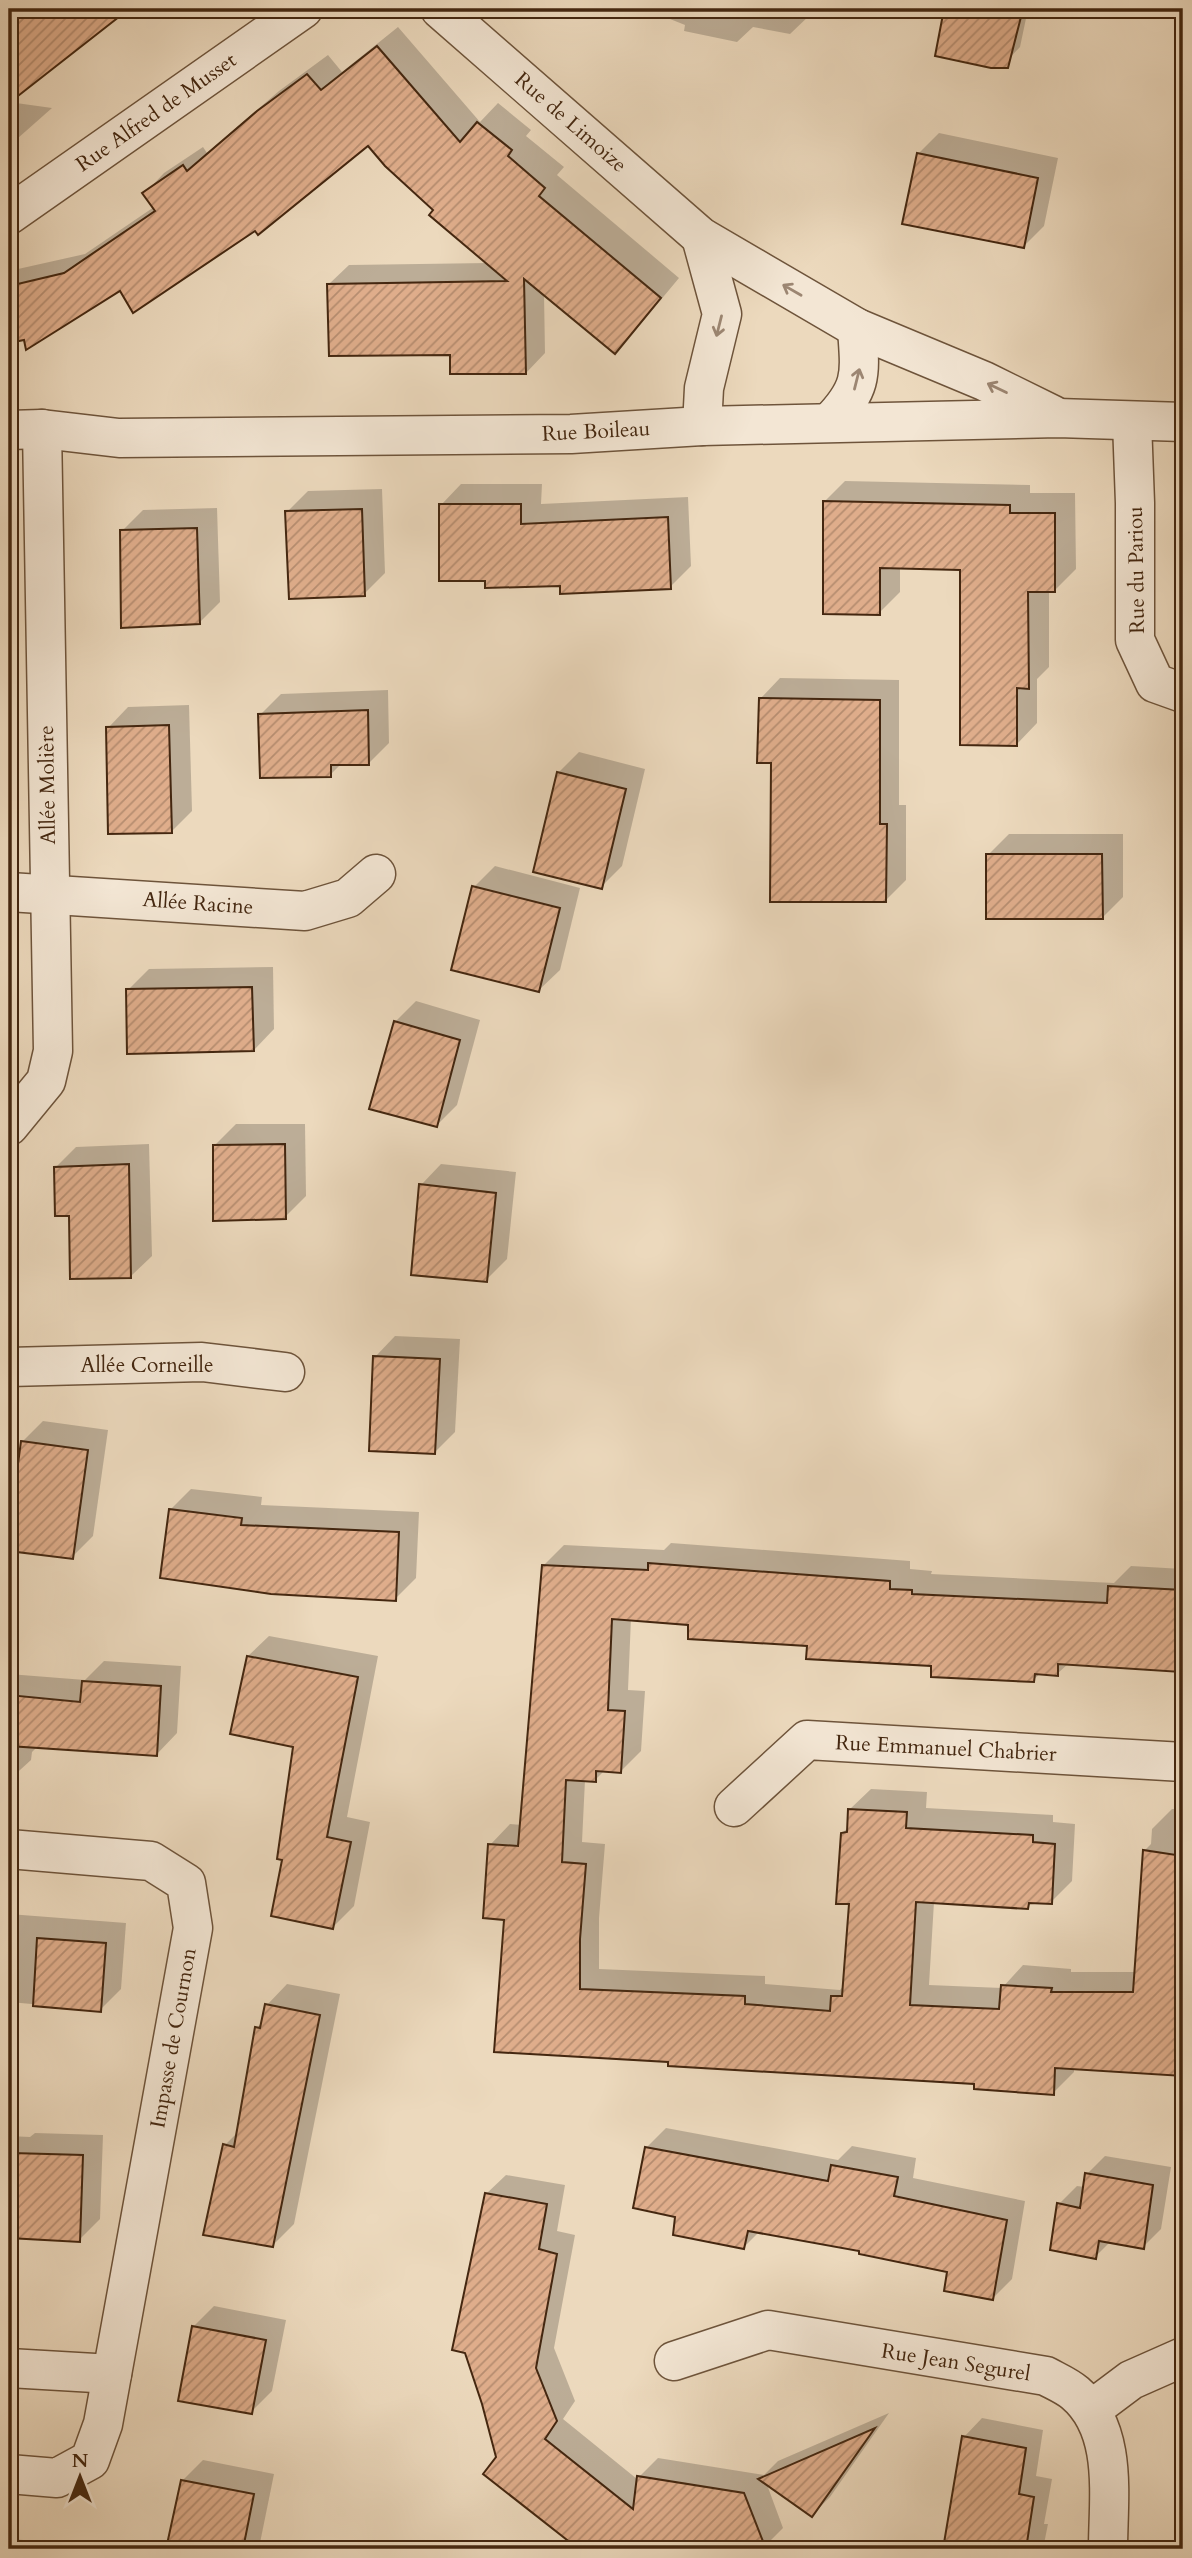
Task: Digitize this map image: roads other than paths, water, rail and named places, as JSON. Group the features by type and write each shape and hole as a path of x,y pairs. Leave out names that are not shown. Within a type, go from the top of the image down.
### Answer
{"street":[{"name":"Rue Alfred de Musset","path":"9,215 303,9"},
{"name":"Rue de Limoize","path":"440,9 701,237 857,328 984,381 1058,418"},
{"path":"701,237 722,314 704,388 702,426"},
{"path":"831,422 848,403 860,376 857,328"},
{"name":"Rue Boileau","path":"25,429 119,438 570,434 702,426 1058,418 1183,422"},
{"name":"Rue du Pariou","path":"1132,422 1135,640 1155,683 1183,693"},
{"name":"Allée Molière","path":"9,1126 46,1081 53,1051 49,893 25,429"},
{"name":"Allée Racine","path":"9,892 305,911 348,898 376,874"},
{"name":"Allée Corneille","path":"9,1367 202,1362 285,1372"},
{"name":"Rue Emmanuel Chabrier","path":"734,1807 807,1740 1183,1762"},
{"name":"Impasse de Cournon","path":"9,1849 151,1861 186,1883 193,1928 103,2424 90,2460 57,2478 9,2474"},
{"name":"Rue Jean Segurel","path":"674,2361 768,2330 1046,2376 1074,2392 1091,2410 1107,2450 1108,2549"},
{"path":"1091,2410 1130,2379 1183,2357"},
{"path":"9,2368 112,2374"}]}
